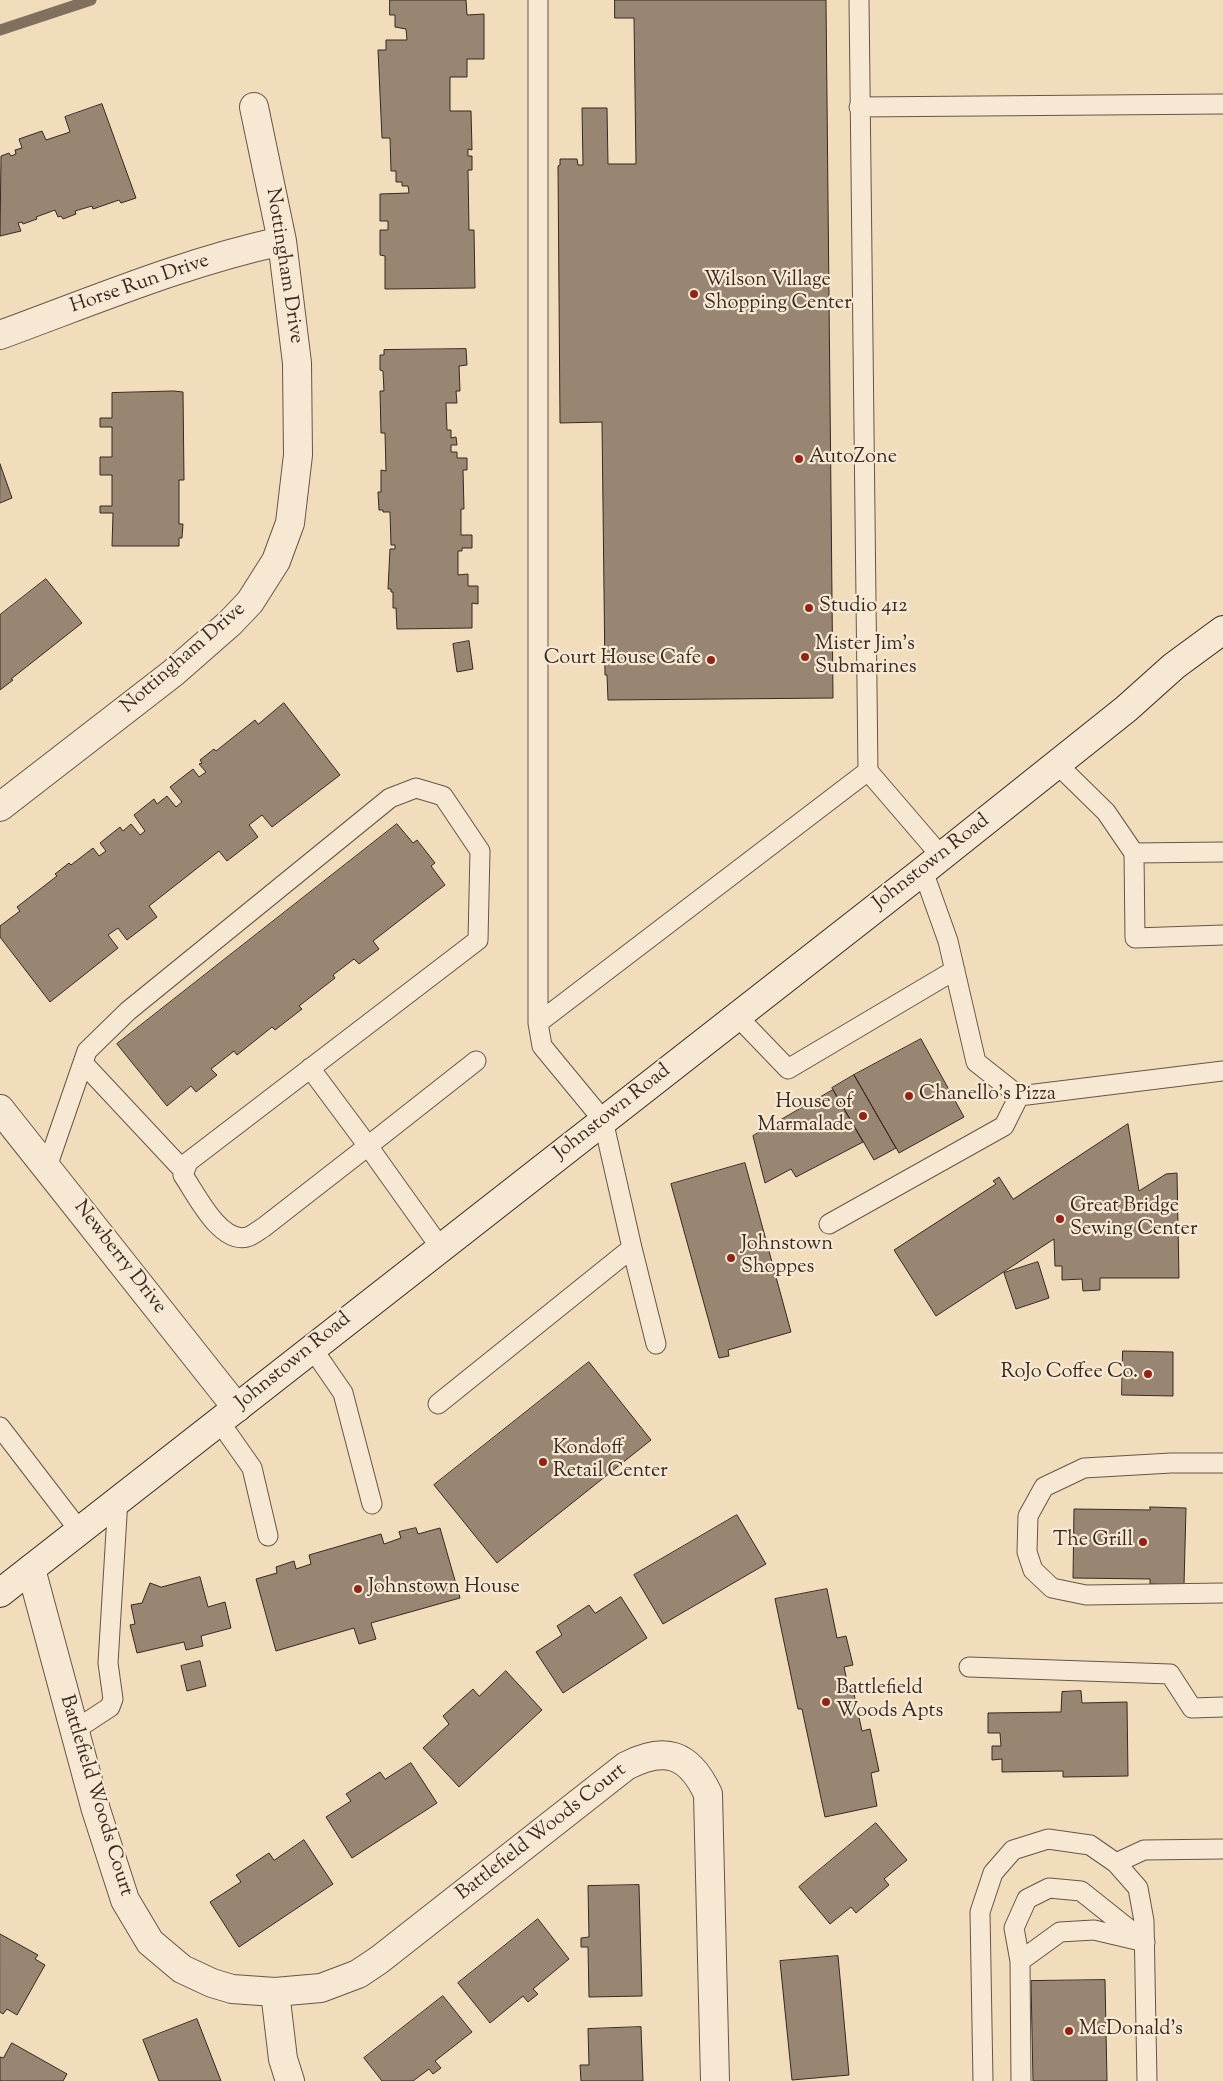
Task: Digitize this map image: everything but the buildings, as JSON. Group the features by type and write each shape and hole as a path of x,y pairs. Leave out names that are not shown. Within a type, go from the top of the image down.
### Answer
{"street":[{"name":"Nottingham Drive","path":"0,807 173,673 230,624 250,602 276,562 290,523 298,456 297,363 282,241 254,107"},
{"name":"Horse Run Drive","path":"0,335 152,279 239,250 282,241"},
{"name":"Johnstown Road","path":"0,1593 932,863 1126,709 1174,666 1223,630"},
{"name":"Newberry Drive","path":"0,1109 47,1167 228,1415"},
{"name":"Battlefield Woods Court","path":"31,1568 96,1810 125,1900 150,1942 182,1969 212,1983 232,1988 275,1992 321,1988 358,1974 379,1960 626,1766 644,1756 661,1754 678,1758 691,1767 702,1781 708,1794 716,2081"},
{"path":"275,1992 283,2059 290,2081"}],"lane":[{"path":"538,0 538,1023 542,1046 603,1120 656,1344"},
{"path":"859,0 868,771 932,863 954,970 976,1062 1018,1096 1094,1085 1223,1071"},
{"path":"859,107 1223,104"},
{"path":"1057,764 1106,812 1134,853 1135,938 1223,935"},
{"path":"538,1023 868,771"},
{"path":"47,1167 87,1051 128,1011 390,798 416,788 443,796 480,851 478,940 188,1162 182,1175 218,1227 230,1236 247,1237 264,1227 476,1061"},
{"path":"1134,853 1223,852"},
{"path":"737,1016 788,1069 954,970"},
{"path":"83,1062 184,1171"},
{"path":"310,1068 440,1247"},
{"path":"829,1224 1004,1126 1018,1096"},
{"path":"438,1404 632,1248"},
{"path":"312,1348 343,1394 372,1504"},
{"path":"228,1415 252,1468 268,1536"},
{"path":"0,1427 79,1530"},
{"path":"1223,1464 1171,1463 1084,1468 1044,1487 1028,1516 1028,1552 1033,1570 1052,1588 1086,1595 1223,1593"},
{"path":"75,1730 110,1707 113,1699 108,1664 118,1499"},
{"path":"969,1667 1170,1674 1192,1708 1223,1707"},
{"path":"984,2081 980,1912 993,1873 1013,1850 1048,1839 1090,1845 1116,1864 1138,1888 1144,1921 1145,1942 1147,2081"},
{"path":"1116,1864 1144,1850 1223,1848"},
{"path":"1021,2081 1020,1961 1014,1928 1027,1899 1049,1888 1082,1891 1145,1942"},
{"path":"1020,1961 1060,1932 1094,1930 1145,1942"}],"waterway":[{"path":"0,30 91,0"}],"place":[{"name":"Wilson Village Shopping Center","path":"694,294"},
{"name":"AutoZone","path":"799,459"},
{"name":"Studio 412","path":"809,608"},
{"name":"Mister Jim's Submarines","path":"805,657"},
{"name":"Court House Cafe","path":"711,660"},
{"name":"Chanello's Pizza","path":"909,1096"},
{"name":"House of Marmalade","path":"863,1116"},
{"name":"Great Bridge Sewing Center","path":"1060,1219"},
{"name":"Johnstown Shoppes","path":"731,1258"},
{"name":"RoJo Coffee Co.","path":"1148,1374"},
{"name":"Kondoff Retail Center","path":"543,1462"},
{"name":"The Grill","path":"1143,1542"},
{"name":"Johnstown House","path":"358,1589"},
{"name":"Battlefield Woods Apts","path":"826,1702"},
{"name":"McDonald's","path":"1069,2031"}]}
